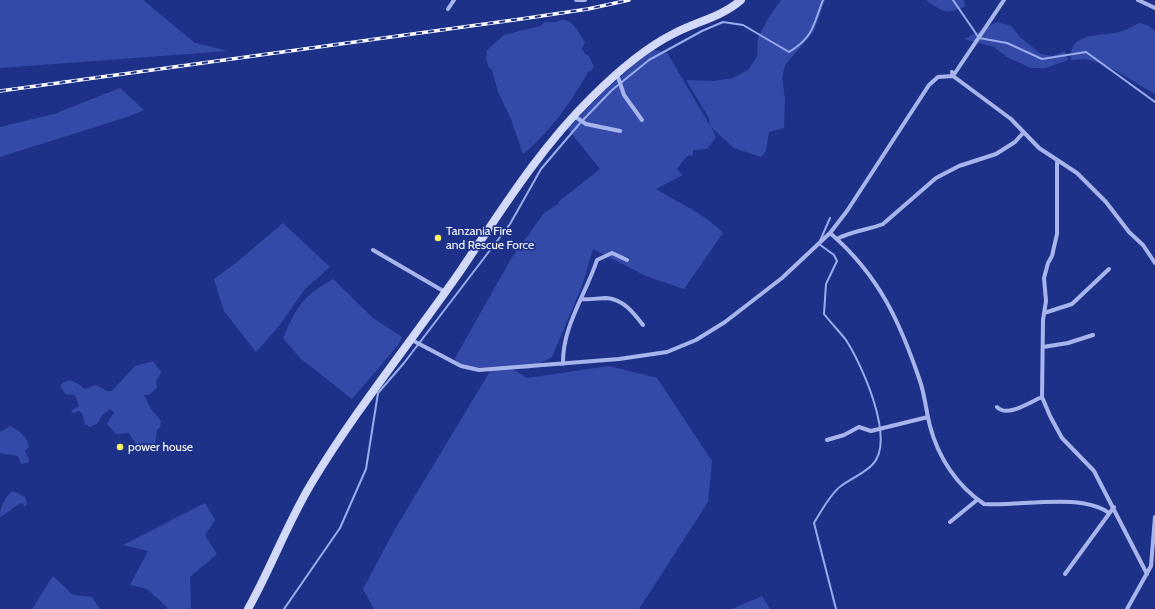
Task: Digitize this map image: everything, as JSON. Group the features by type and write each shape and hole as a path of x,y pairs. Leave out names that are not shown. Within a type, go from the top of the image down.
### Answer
{"street":[{"path":"448,9 454,0"},
{"path":"576,0 585,0"},
{"path":"248,609 311,484 357,414 541,155 574,116 617,74 675,32 721,14 741,0"},
{"path":"410,339 461,366 479,370 619,359 667,352 679,348 725,322 763,294 830,233 848,211 928,85 938,77 953,74 1004,0"},
{"path":"1138,0 1155,8"},
{"path":"617,74 624,95 642,120"},
{"path":"953,74 1011,119 1023,133 1057,161 1077,173 1102,198 1129,232 1143,245 1155,263"},
{"path":"574,116 586,124 620,130"},
{"path":"837,239 847,234 872,229 883,224 936,178 959,166 996,154 1015,142 1023,133"},
{"path":"1057,161 1057,234 1052,256 1045,272 1046,301 1044,313 1042,397 1062,438 1094,471 1114,507 1146,574"},
{"path":"830,233 866,268 900,327 919,377 928,417 937,445 949,470 977,500 984,504 992,505 1025,502 1095,505 1109,513"},
{"path":"373,250 445,292"},
{"path":"563,364 563,352 566,338 597,260 612,253 627,260"},
{"path":"1044,313 1072,304 1109,269"},
{"path":"581,299 605,298 617,300 629,308 643,324"},
{"path":"1043,347 1068,343 1093,335"},
{"path":"997,406 1000,409 1009,411 1042,397"},
{"path":"827,440 844,436 859,427 868,431 928,417"},
{"path":"950,522 977,500"},
{"path":"1065,574 1114,507"},
{"path":"1127,609 1146,574 1153,557 1153,531 1155,517"}],"shaded area":[{"path":"0,0 143,0 195,43 228,51 0,68"},
{"path":"781,0 825,0 814,31 785,65 782,78 785,99 784,128 769,132 766,151 761,157 734,148 711,127 716,137 707,149 693,150 693,155 687,156 677,169 683,175 656,189 699,214 723,233 684,289 646,276 593,249 582,286 552,357 529,369 512,369 527,378 609,366 657,378 712,461 708,502 639,609 374,609 363,589 395,529 492,368 459,367 455,358 511,259 544,213 558,204 560,206 558,202 600,169 568,129 604,91 653,49 668,54 710,126 709,118 686,80 714,81 733,78 748,70 757,57 758,38 769,17"},
{"path":"926,0 964,0 965,6 953,11 944,11"},
{"path":"563,20 571,23 578,31 585,42 582,49 585,54 589,56 594,67 588,72 575,94 551,127 523,154 511,119 498,92 492,70 488,66 486,58 487,50 504,35 540,26 545,22"},
{"path":"997,22 1011,26 1021,38 1041,54 1053,56 1065,51 1068,60 1046,68 1031,68 1007,57 994,47 964,39"},
{"path":"1140,23 1147,25 1155,31 1155,94 1106,65 1086,59 1071,60 1071,51 1078,41 1091,36 1117,33"},
{"path":"120,88 144,110 127,117 0,157 0,127 54,114"},
{"path":"283,223 330,267 305,289 279,326 256,352 224,311 214,279 236,263"},
{"path":"333,279 373,318 402,337 399,344 352,399 300,358 283,338 292,318 301,304 314,291"},
{"path":"153,361 161,372 156,382 157,388 149,395 144,395 151,409 161,421 160,427 157,430 155,444 149,449 137,446 129,433 116,434 107,424 114,412 110,409 103,414 97,424 90,427 85,424 82,413 79,411 73,413 71,411 79,406 75,395 65,394 61,386 62,383 72,381 85,389 96,385 107,391 112,391 135,366"},
{"path":"10,426 20,432 27,440 29,447 25,451 29,459 28,463 21,464 18,456 0,453 0,432"},
{"path":"13,491 25,497 27,503 25,507 22,503 0,517 3,503"},
{"path":"205,503 215,520 205,535 217,554 190,577 191,609 164,609 168,608 147,589 130,585 148,551 123,545"},
{"path":"53,576 73,595 92,597 100,609 32,609"},
{"path":"762,596 770,609 732,609"}],"waterway":[{"path":"284,609 340,528 366,469 378,393 404,363 510,224 541,169 581,122 612,90 649,60 702,31 723,22 743,25 789,52 803,41 812,30 823,0"},
{"path":"953,0 979,38 1007,43 1042,59 1086,52 1155,102"},
{"path":"820,241 830,218"},
{"path":"819,244 834,255 837,261 826,284 824,314 846,340 860,366 874,401 879,420 881,437 879,452 873,464 866,471 837,489 826,503 814,523 836,609"}],"railway":[{"path":"0,91 521,19 588,9 629,0"}],"place":[{"name":"Tanzania Fire and Rescue Force","path":"438,238"},
{"name":"power house","path":"120,447"}]}
